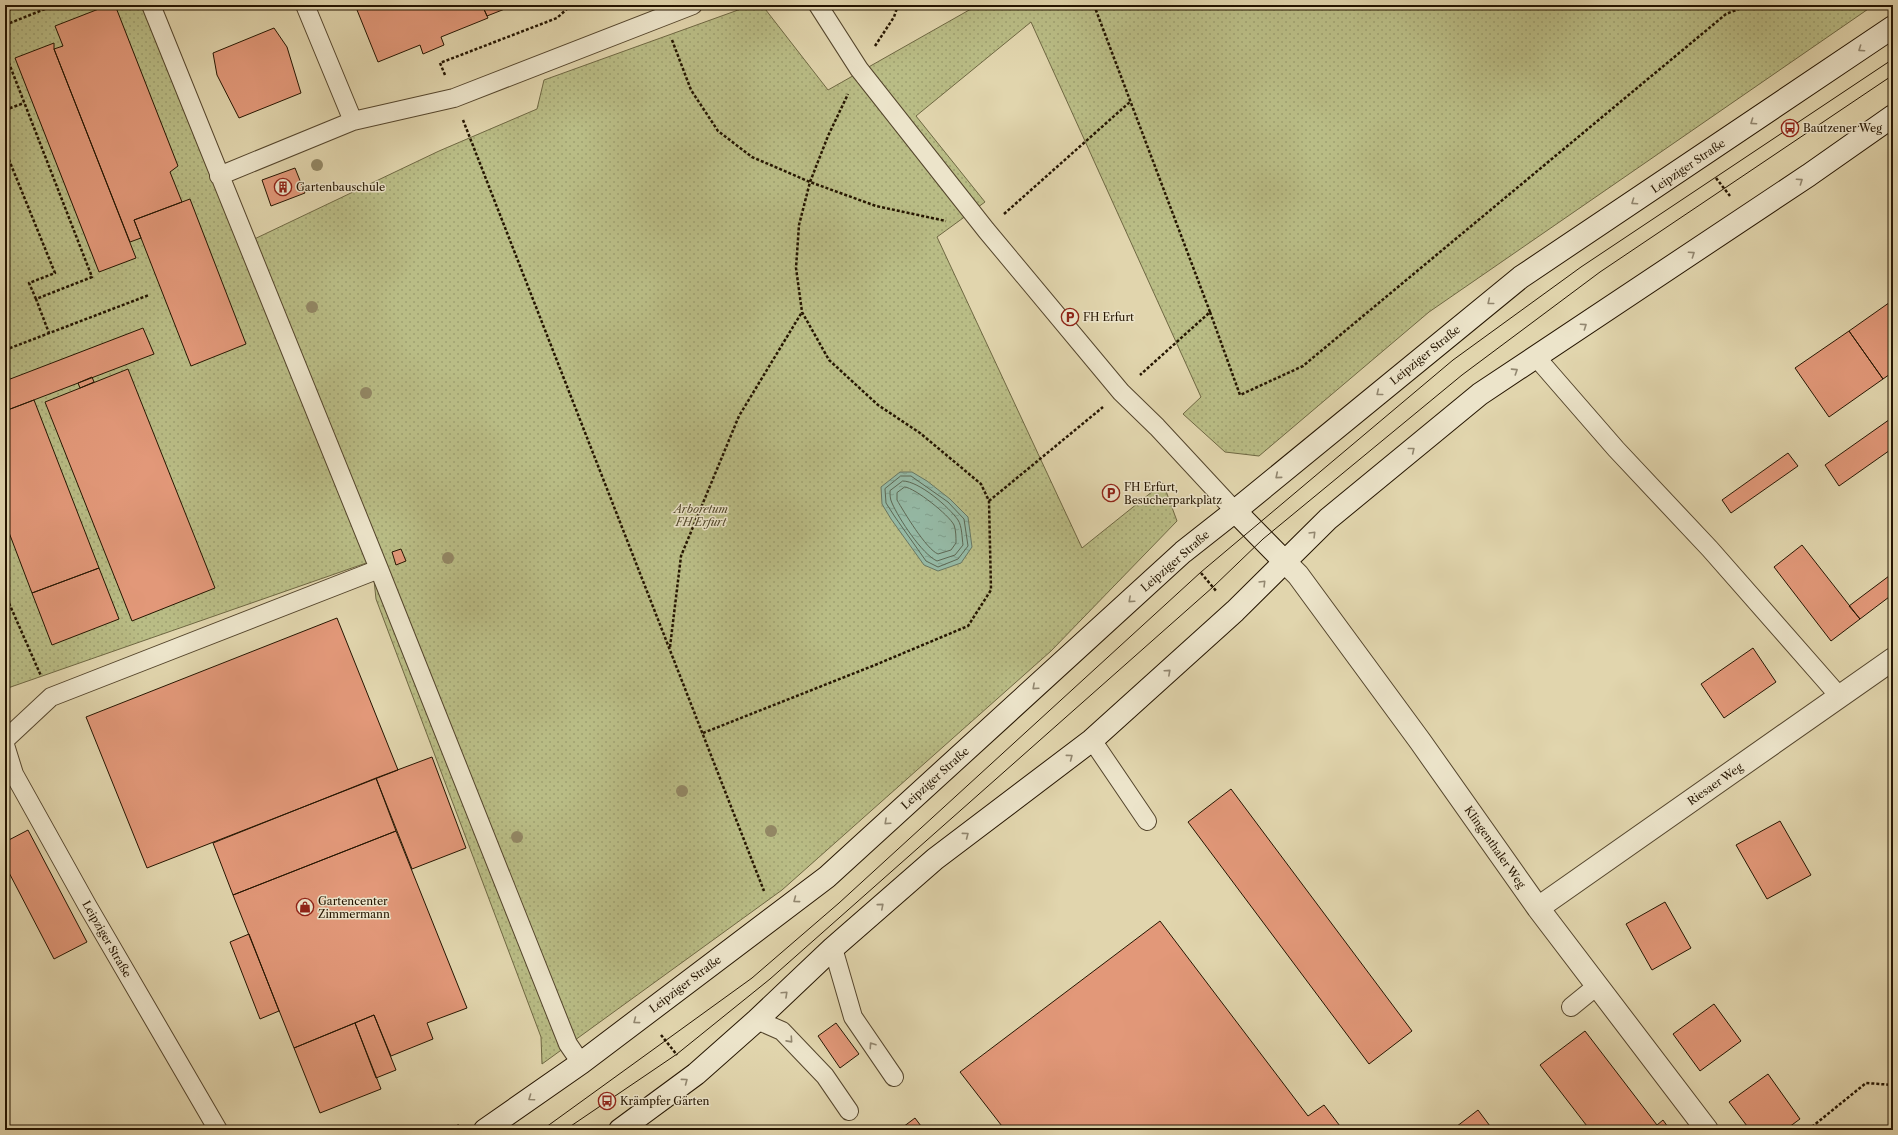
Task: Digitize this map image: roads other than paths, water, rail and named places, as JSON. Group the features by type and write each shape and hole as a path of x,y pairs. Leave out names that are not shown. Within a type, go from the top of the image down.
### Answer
{"main road":[{"name":"Leipziger Straße","path":"485,1130 581,1063 827,877 1183,552 1521,277 1702,157 1893,27"},
{"path":"620,1130 696,1074 757,1020 833,948 935,859 1092,740 1235,611 1328,519 1480,394 1745,218 1893,116"},
{"name":"Klingenthaler Weg","path":"1235,511 1298,575 1420,741 1538,908 1707,1130"},
{"name":"Riesaer Weg","path":"1538,908 1893,659"}],"lane":[{"path":"151,5 379,569 568,1044 581,1063"},
{"path":"305,5 353,121"},
{"path":"219,176 353,121 454,98 693,5"},
{"path":"818,5 859,70 986,230 1121,392 1157,427 1235,511"},
{"path":"1536,357 1616,448 1710,549 1840,697"},
{"path":"5,740 51,697 379,569"},
{"path":"1092,740 1147,821"},
{"name":"Leipziger Straße","path":"5,745 14,774 87,905 218,1130"},
{"path":"833,948 853,1017 894,1077"},
{"path":"1571,1007 1598,985"},
{"path":"757,1020 782,1031 825,1076 850,1111"}],"water":[{"path":"900,472 912,472 927,481 950,499 968,517 972,547 961,563 938,571 924,565 891,519 882,504 881,487"}],"tram line":[{"path":"542,1130 752,978 839,903 1201,572 1453,360 1581,267 1893,59"},
{"path":"565,1130 677,1054 770,979 1213,587 1263,539 1462,375 1600,272 1893,75"}],"place":[{"name":"Bautzener Weg","path":"1790,128"},
{"name":"Gartenbauschule","path":"283,187"},
{"name":"FH Erfurt","path":"1070,317"},
{"name":"FH Erfurt, Besucherparkplatz","path":"1111,493"},
{"name":"Gartencenter Zimmermann","path":"305,907"},
{"name":"Krämpfer Gärten","path":"607,1101"}],"park label":[{"name":"Arboretum FH Erfurt","path":"701,515"}]}
